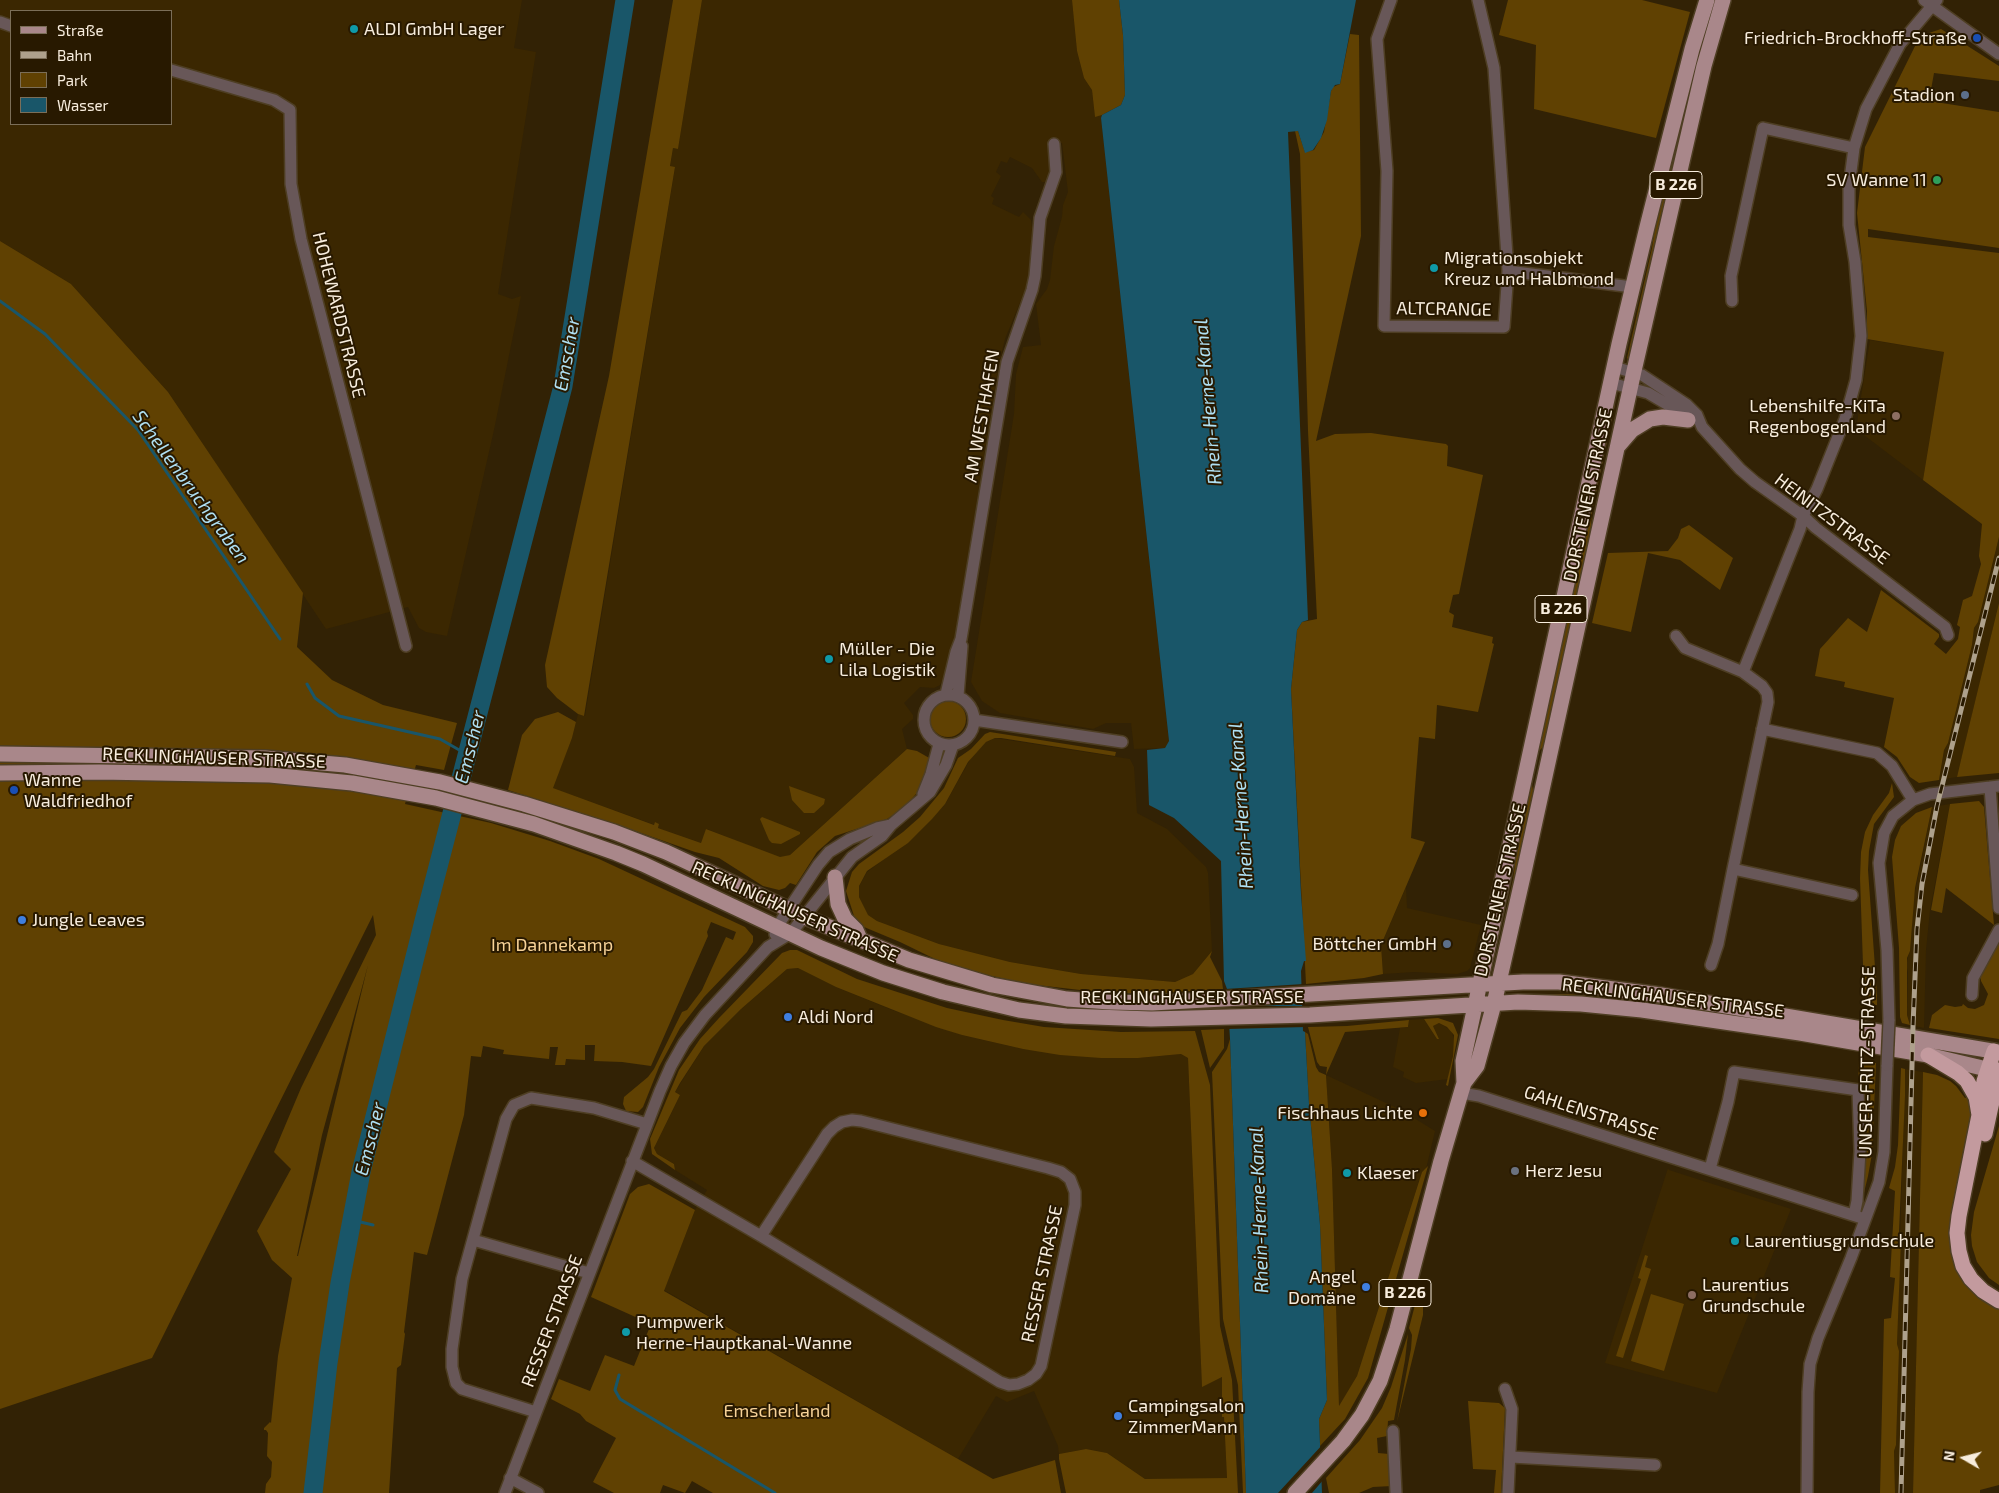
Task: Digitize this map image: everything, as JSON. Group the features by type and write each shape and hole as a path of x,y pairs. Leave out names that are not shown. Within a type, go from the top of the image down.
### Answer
{"highway":[{"path":"1996,1052 1996,1071 1986,1132 1966,1216 1966,1250 1970,1264 1977,1276 1986,1285 1999,1293"},
{"path":"1928,1055 1958,1073 1967,1081 1976,1097 1979,1115"},
{"path":"1996,1071 1984,1081 1957,1233 1958,1251 1963,1266 1972,1280 1983,1291 1999,1301"},
{"path":"1986,1132 1999,1107"}],"main road":[{"name":"DORSTENER STRASSE","path":"1463,1088 1463,1061 1614,367 1632,287 1692,49 1707,0"},
{"name":"DORSTENER STRASSE","path":"1295,1493 1343,1441 1362,1415 1380,1381 1397,1329 1440,1161 1463,1088 1476,1066 1494,1004 1630,387 1704,66 1723,0"},
{"path":"1618,446 1632,430 1650,419 1662,417 1694,422"},
{"name":"RECKLINGHAUSER STRASSE","path":"0,754 265,758 345,765 440,782 562,815 631,838 688,862 805,917 860,940 950,973 1029,993 1067,999 1152,1003 1499,983 1559,982 1627,990 1996,1052"},
{"name":"RECKLINGHAUSER STRASSE","path":"0,773 99,772 270,775 352,783 436,798 534,824 616,853 644,864 846,958 914,984 1019,1010 1109,1019 1223,1018 1494,1004 1556,1003 1642,1010 1800,1033 1928,1055 1996,1071"},
{"path":"835,878 838,904 844,919 856,930 860,940"}],"street":[{"name":"ALTCRANGE","path":"1391,0 1377,40 1387,171 1384,326 1504,328 1508,272 1494,68 1478,0"},
{"path":"1743,672 1800,529 1803,516 1817,489 1851,401 1858,362 1860,322 1855,262 1849,225 1849,187 1854,148 1866,109 1900,44 1931,2 1999,54"},
{"name":"HOHEWARDSTRASSE","path":"172,70 274,100 290,110 291,184 301,239 406,646"},
{"path":"1732,301 1731,276 1763,128 1854,148"},
{"name":"AM WESTHAFEN","path":"946,694 961,639 1007,362 1032,290 1040,218 1056,172 1054,144"},
{"path":"1508,272 1632,287"},
{"name":"HEINITZSTRASSE","path":"1614,367 1634,372 1656,383 1686,404 1697,415 1694,422"},
{"name":"HEINITZSTRASSE","path":"1611,383 1648,393 1675,408 1694,422 1748,476 1945,626 1948,636"},
{"path":"1676,636 1685,648 1743,672 1762,686 1767,693 1768,702 1718,944 1711,964"},
{"name":"AM WESTHAFEN","path":"958,696 963,652 961,639"},
{"path":"946,694 958,696 970,706 974,720 972,729 961,742 953,745 940,744 933,740 925,728 924,713 932,700 946,694"},
{"path":"974,720 1122,742"},
{"path":"1762,730 1876,753 1892,766 1913,800"},
{"path":"922,797 940,744"},
{"path":"784,930 805,917 852,857 882,836 891,825 902,818 922,797 930,792 939,780 953,745"},
{"name":"UNSER-FRITZ-STRASSE","path":"1807,1493 1810,1364 1818,1338 1866,1219 1882,1166 1886,1133 1888,1021 1887,950 1880,863 1884,833 1893,816 1913,800 1930,794 1994,787 1999,908"},
{"path":"784,930 790,910 818,865 829,852 850,839 877,828 891,825"},
{"path":"1733,870 1852,895"},
{"name":"RESSER STRASSE","path":"505,1493 646,1124 671,1066 684,1043 706,1015 784,930"},
{"path":"1972,995 1972,978 1999,930"},
{"name":"UNSER-FRITZ-STRASSE","path":"1710,1169 1734,1072 1858,1090 1860,1151 1857,1201 1854,1215"},
{"name":"GAHLENSTRASSE","path":"1463,1088 1479,1096 1866,1219"},
{"path":"536,1412 462,1389 454,1377 452,1367 452,1349 459,1291 506,1119 514,1104 531,1098 594,1108 646,1124"},
{"name":"RESSER STRASSE","path":"632,1161 762,1236 1000,1382 1018,1384 1032,1378 1041,1366 1075,1205 1075,1192 1070,1180 1061,1172 852,1120 842,1122 827,1134 762,1236"},
{"path":"473,1240 589,1273"},
{"path":"1505,1389 1512,1409 1508,1493"},
{"path":"1393,1431 1396,1493"},
{"path":"1511,1457 1655,1465"},
{"path":"510,1478 538,1493"}],"shaded area":[{"path":"0,0 522,0 514,48 536,52 498,294 512,299 521,296 494,430 447,636 426,632 419,628 408,607 326,629 168,392 71,284 0,241"},
{"path":"702,0 1072,0 1077,51 1084,78 1092,90 1095,116 1102,115 1169,742 1165,748 1134,749 1131,723 1106,723 1093,729 1000,713 982,701 971,682 1014,414 1016,374 1023,347 1041,345 1036,304 1047,289 1050,280 1054,246 1062,217 1063,205 1068,192 1062,143 1048,145 1050,182 1042,182 1032,168 1010,157 1007,163 1001,161 996,172 1001,176 991,196 994,198 992,204 1019,217 1023,212 1031,220 1029,281 1005,339 999,364 953,648 947,672 940,685 934,688 920,687 904,703 913,715 913,719 902,729 907,749 790,855 783,857 777,857 707,829 701,843 658,828 659,824 655,822 655,825 552,788 572,738 578,714 585,716 675,168 670,167 673,148 678,149"},
{"name":"Lebenshilfe-KiTa Regenbogenland","path":"1870,340 1944,352 1923,480 1856,429"},
{"path":"1999,537 1999,603 1957,777 1939,780 1944,750 1948,743 1972,645 1974,628 1978,622"},
{"path":"995,738 1130,759 1134,767 1137,813 1167,829 1206,867 1208,873 1212,951 1193,974 1175,982 1081,974 1010,962 939,944 877,921 867,915 859,897 859,886 867,872 918,833 945,804 972,756 986,742"},
{"path":"1950,804 1930,910 1926,950 1924,1028 1910,1025 1907,1015 1908,972 1906,965 1910,950 1913,902 1932,807"},
{"path":"1406,887 1407,908 1481,925 1470,968 1467,971 1457,974 1414,972 1383,974 1381,945"},
{"path":"798,968 836,987 962,1035 1023,1049 1138,1058 1181,1054 1188,1058 1202,1386 1222,1377 1222,1416 1224,1416 1227,1479 1145,1479 1107,1453 1086,1449 1059,1454 1058,1446 1034,1391 1007,1402 996,1396 958,1459 664,1290 695,1210 707,1190 675,1170 674,1164 657,1154 654,1148 680,1095 675,1092 704,1046 741,1009 787,969"},
{"path":"1424,1019 1437,1039 1439,1039 1433,1026 1439,1023 1451,1030 1454,1039 1453,1056 1448,1079 1416,1083 1403,1077 1404,1072 1393,1067 1400,1028 1408,1027 1409,1020"},
{"path":"1905,1069 1923,1072 1913,1493 1895,1493 1894,1451 1896,1444 1899,1351 1897,1344"},
{"path":"1326,1075 1414,1116 1414,1118 1435,1131 1426,1169 1422,1172 1357,1376 1339,1407 1332,1169"},
{"name":"Laurentius Grundschule","path":"1668,1168 1669,1170 1791,1209 1717,1393 1605,1363"}],"green space":[{"path":"673,0 702,0 678,149 673,148 670,166 675,167 584,716 578,714 557,698 547,687 545,665 609,376"},
{"path":"1072,0 1119,0 1123,35 1125,95 1121,105 1095,117 1092,90 1084,78 1077,51"},
{"path":"1508,0 1642,0 1690,12 1656,138 1534,109 1536,45 1499,35"},
{"path":"1941,29 1999,66 1999,81 1934,73 1929,101 1999,112 1999,248 1868,229 1868,237 1999,253 1999,537 1978,622 1974,628 1972,645 1948,743 1944,750 1939,780 1919,783 1910,777 1897,757 1884,747 1894,698 1844,687 1845,682 1815,676 1820,649 1848,618 1867,632 1881,590 1939,634 1934,644 1946,654 1958,639 1960,627 1957,625 1963,600 1972,596 1981,564 1979,556 1982,524 1923,480 1944,352 1867,339 1867,311 1857,213 1865,147 1920,36"},
{"path":"1350,34 1359,35 1361,236 1316,441 1335,434 1371,433 1446,444 1448,446 1447,466 1483,475 1459,594 1453,595 1449,612 1454,615 1452,627 1493,637 1492,643 1494,644 1478,712 1437,705 1435,739 1419,737 1411,838 1425,842 1381,945 1383,974 1364,978 1306,984 1291,689 1297,630 1302,622 1317,619 1308,431 1300,154 1295,131 1298,131 1305,152 1314,150 1324,132 1331,91 1333,87 1340,84"},
{"path":"1696,62 1699,63 1629,360 1627,358 1652,248 1656,221"},
{"name":"Im Dannekamp","path":"0,241 71,284 168,392 303,593 297,647 332,680 383,705 457,723 444,770 416,765 405,804 491,823 550,841 599,859 745,927 753,936 753,942 747,952 704,997 680,1028 659,1067 643,1107 638,1112 626,1111 623,1104 624,1097 648,1077 654,1069 682,1012 687,1010 702,990 726,937 733,940 736,932 711,922 707,932 708,936 651,1066 594,1061 595,1045 585,1045 585,1060 566,1059 565,1065 555,1065 558,1047 550,1047 549,1059 503,1054 504,1050 483,1046 481,1057 471,1056 464,1115 427,1255 414,1252 401,1365 397,1368 389,1493 265,1493 266,1484 271,1477 272,1462 267,1456 268,1433 264,1428 271,1423 278,1356 292,1278 272,1260 257,1231 291,1169 274,1152 301,1088 376,935 373,915 152,1358 0,1409","holes":["368,965 298,1256 322,1135"]},
{"path":"1613,403 1615,404 1592,511 1590,540 1547,743 1539,751 1532,784 1534,797 1499,963 1495,963 1513,880 1519,834"},
{"path":"1689,525 1733,558 1720,590 1680,560 1648,553 1631,632 1592,623 1608,553 1668,551 1678,538 1681,529"},
{"path":"1999,603 1999,773 1957,777 1964,747"},
{"path":"948,701 961,706 966,719 961,732 948,737 935,732 930,719 935,706"},
{"path":"558,712 576,722 553,788 654,825 655,822 659,824 658,828 701,843 706,829 780,857 790,855 907,749 917,751 931,759 921,788 905,807 887,819 835,836 817,852 796,885 790,883 785,888 779,890 763,886 719,858 695,852 508,790 522,735 535,719"},
{"path":"990,732 1116,752 1115,756 1001,738 995,738 986,742 968,762 945,804 932,819 908,843 867,871 859,886 859,897 868,915 877,921 939,944 1010,962 1081,974 1175,982 1193,974 1212,951 1210,957 1222,981 1223,989 1161,993 1106,993 1028,984 983,974 937,960 864,927 855,919 846,891 852,872 859,864 903,832 920,817 944,788 958,758 971,749 985,734"},
{"path":"1892,783 1894,797 1874,824 1869,851 1868,870 1877,995 1877,1005 1874,1005 1874,1003 1867,1001 1864,994 1860,878 1861,852 1865,832 1873,815 1889,793"},
{"path":"789,786 825,799 824,804 814,813 804,813 792,800"},
{"path":"1979,801 1984,807 1994,925 1946,888 1942,913 1931,910 1950,804"},
{"path":"1932,807 1915,888 1910,951 1907,958 1907,1015 1910,1025 1902,1023 1900,1017 1899,948 1892,857 1895,840 1901,826 1916,813"},
{"path":"762,817 800,832 800,834 781,844 772,843 760,819"},
{"path":"1999,940 1999,1039 1929,1028 1932,1015 1945,1005 1955,1007 1962,1006 1963,1004 1968,1008 1975,1009 1984,1005 1988,994 1981,981 1980,973"},
{"path":"797,950 857,979 947,1008 1003,1020 1044,1027 1121,1032 1195,1031 1210,1085 1220,1326 1232,1380 1238,1493 1066,1493 1059,1459 1059,1454 1086,1449 1107,1453 1145,1479 1227,1478 1224,1417 1222,1417 1222,1377 1202,1387 1188,1058 1181,1054 1138,1058 1101,1058 1060,1055 1023,1049 936,1027 836,987 798,968 787,969 741,1009 704,1046 680,1083 675,1092 680,1095 654,1148 657,1154 674,1164 675,1170 652,1154 650,1139 679,1070 700,1039 719,1018 782,953"},
{"path":"1523,994 1568,994 1639,999 1699,1007 1698,1012 1523,997"},
{"path":"1438,1018 1453,1023 1458,1035 1448,1086 1446,1085 1453,1056 1454,1035 1447,1027 1439,1023 1433,1026 1439,1039 1437,1039 1424,1019"},
{"path":"1409,1020 1408,1027 1345,1032 1326,1075 1327,1067 1320,1066 1317,1062 1308,1027 1347,1026"},
{"path":"1224,1029 1224,1048 1210,1068 1201,1030"},
{"path":"1305,1032 1308,1034 1316,1067 1319,1072 1326,1075 1332,1169 1339,1406 1357,1376 1422,1172 1428,1166 1368,1378 1345,1419 1320,1446 1319,1419 1327,1400 1320,1225 1309,1104"},
{"path":"1230,1039 1246,1493 1243,1493 1238,1385 1223,1319 1212,1072 1227,1049"},
{"path":"1859,1060 1876,1063 1872,1154 1862,1201 1858,1087"},
{"path":"1901,1068 1905,1069 1905,1096 1899,1232 1901,1239 1896,1445 1894,1451 1895,1493 1880,1493 1884,1319 1891,1318 1895,1278 1890,1277 1895,1191 1889,1188 1895,1167 1898,1145"},
{"path":"1923,1072 1937,1075 1950,1081 1965,1098 1968,1097 1971,1106 1972,1113 1951,1225 1982,1299 1999,1308 1999,1485 1980,1490 1980,1493 1913,1493"},
{"path":"1999,1126 1999,1285 1989,1278 1977,1262 1971,1235 1974,1212"},
{"name":"Emscherland","path":"649,1184 695,1210 664,1291 993,1479 1055,1460 1061,1493 713,1493 692,1481 685,1493 663,1485 660,1493 614,1493 593,1482 616,1438 586,1421 580,1414 551,1399 559,1379 590,1391 605,1355 634,1366 651,1324 591,1297 630,1194 638,1187"},
{"path":"1645,1255 1648,1256 1645,1267 1651,1269 1623,1358 1616,1356 1641,1279 1638,1278"},
{"path":"1651,1294 1684,1304 1664,1371 1631,1361"},
{"path":"1415,1305 1423,1307 1423,1315 1397,1422 1411,1349 1412,1335 1409,1328"},
{"path":"1408,1334 1394,1420 1388,1421 1387,1436 1377,1438 1378,1453 1389,1454 1392,1486 1373,1487 1359,1493 1329,1493 1326,1478 1360,1440 1382,1408 1391,1387"},
{"path":"1468,1401 1499,1403 1505,1408 1501,1493 1494,1493 1496,1470 1473,1469"}],"water":[{"name":"Rhein-Herne-Kanal","path":"1119,0 1356,0 1340,84 1335,85 1331,91 1327,120 1321,138 1313,150 1305,153 1298,131 1288,132 1308,620 1302,622 1297,630 1291,689 1306,961 1304,961 1301,971 1303,1031 1305,1032 1309,1104 1320,1225 1327,1400 1319,1419 1322,1493 1246,1493 1230,1039 1227,989 1224,981 1221,861 1174,818 1149,805 1147,750 1165,748 1169,741 1101,118 1102,115 1121,105 1125,95 1123,35"}],"pier":[{"path":"1304,984 1305,1003 1262,1006 1305,1006 1306,1027 1227,1029 1225,989"},
{"path":"1323,1444 1324,1479 1312,1493 1278,1493"}],"waterway":[{"name":"Emscher","path":"313,1493 328,1363 340,1283 361,1172 563,386 625,0"},
{"name":"Schellenbruchgraben","path":"0,301 45,334 138,430 280,639"},
{"name":"Schellenbruchgraben","path":"307,684 315,698 339,716 440,739 468,755"},
{"path":"352,1220 373,1225"},
{"path":"619,1375 615,1390 620,1399 775,1493"}],"railway":[{"path":"1901,1493 1917,929 1922,884 1937,806 1999,558"}],"place":[{"name":"ALDI GmbH Lager","path":"354,29"},
{"name":"Friedrich-Brockhoff-Straße","path":"1977,38"},
{"name":"Stadion","path":"1965,95"},
{"name":"SV Wanne 11","path":"1937,180"},
{"name":"Migrationsobjekt Kreuz und Halbmond","path":"1434,268"},
{"name":"Lebenshilfe-KiTa Regenbogenland","path":"1896,416"},
{"name":"Müller - Die Lila Logistik","path":"829,659"},
{"name":"Wanne Waldfriedhof","path":"14,790"},
{"name":"Jungle Leaves","path":"22,920"},
{"name":"Böttcher GmbH","path":"1447,944"},
{"name":"Aldi Nord","path":"788,1017"},
{"name":"Fischhaus Lichte","path":"1423,1113"},
{"name":"Herz Jesu","path":"1515,1171"},
{"name":"Klaeser","path":"1347,1173"},
{"name":"Laurentiusgrundschule","path":"1735,1241"},
{"name":"Angel Domäne","path":"1366,1287"},
{"name":"Laurentius Grundschule","path":"1692,1295"},
{"name":"Pumpwerk Herne-Hauptkanal-Wanne","path":"626,1332"},
{"name":"Campingsalon ZimmerMann","path":"1118,1416"}]}
